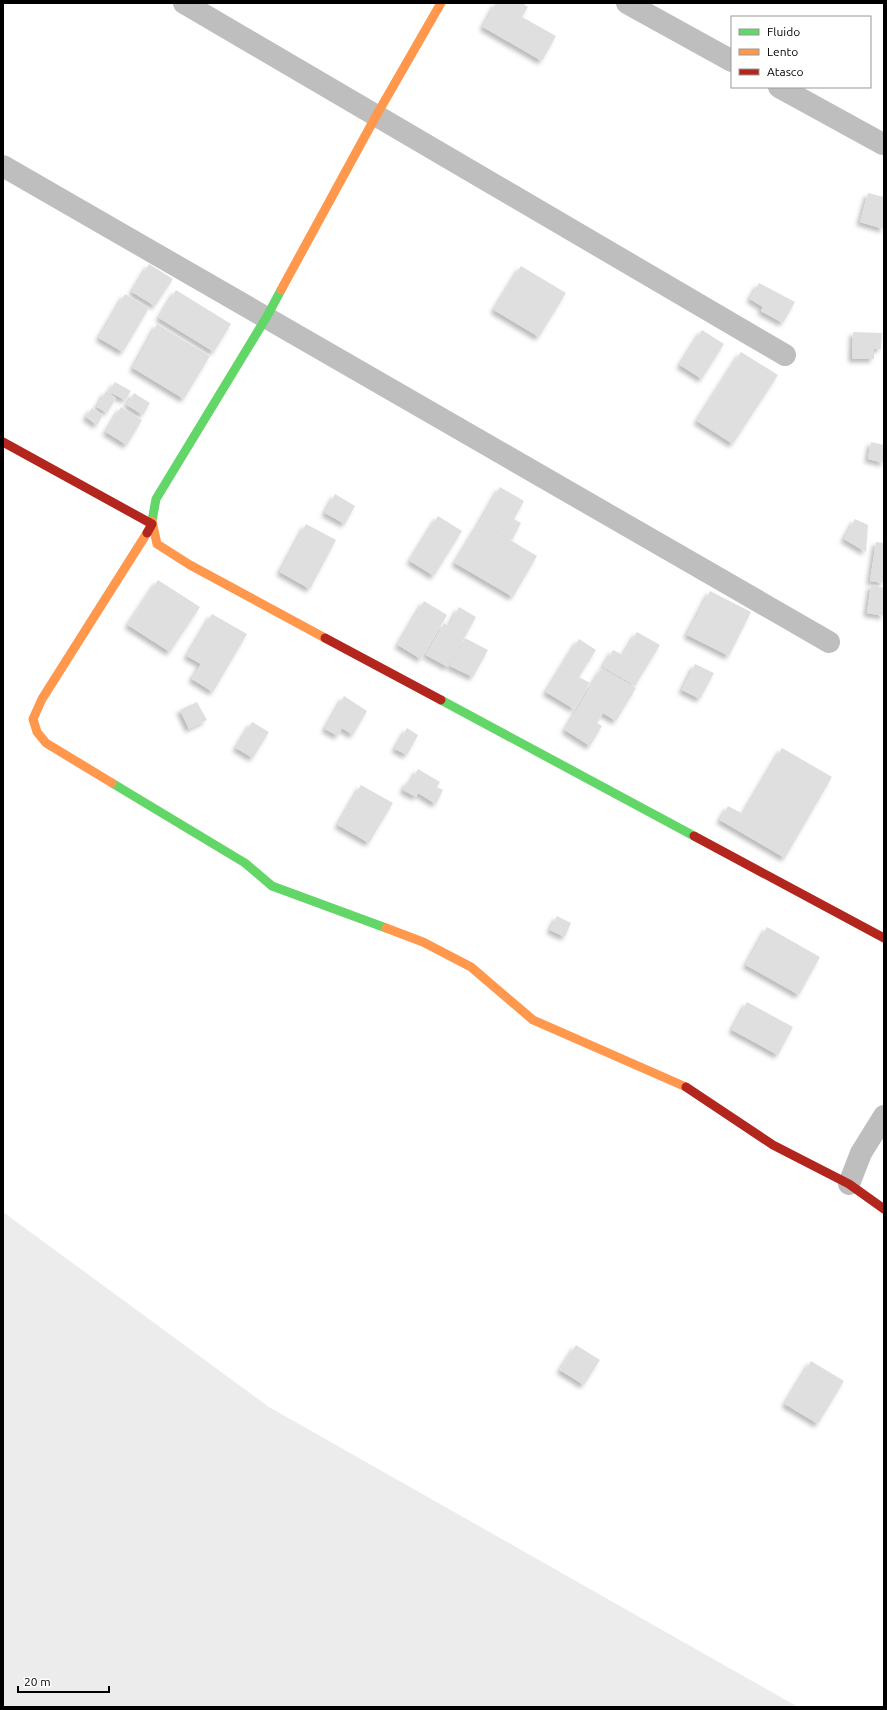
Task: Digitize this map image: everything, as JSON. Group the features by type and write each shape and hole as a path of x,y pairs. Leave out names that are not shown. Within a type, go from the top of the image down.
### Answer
{"street":[{"path":"184,3 785,355"},
{"path":"442,3 376,116 266,318 156,499 152,524 42,699 33,719 37,732 46,743 245,863 272,886 424,942 471,967 533,1020 687,1087 773,1145 849,1184 884,1209"},
{"path":"627,3 731,60"},
{"path":"781,88 883,144"},
{"path":"3,166 829,642"},
{"path":"3,442 152,524 157,544 190,565 884,938"},
{"path":"849,1184 861,1152 884,1116"}],"shaded area":[{"path":"3,1212 269,1407 798,1707 3,1707"}],"building":[{"path":"496,3 522,3 528,7 522,17 556,36 542,61 483,27"},
{"path":"868,193 884,197 884,229 860,222"},
{"path":"149,264 173,279 155,306 132,292"},
{"path":"521,266 566,293 539,337 494,310"},
{"path":"759,283 795,302 783,323 761,311 763,307 750,299"},
{"path":"176,290 231,324 214,352 159,318"},
{"path":"125,294 149,308 123,352 99,338"},
{"path":"157,324 210,356 184,399 133,368"},
{"path":"702,330 724,344 702,379 680,365"},
{"path":"853,332 882,333 881,349 874,349 874,359 852,359"},
{"path":"741,352 778,375 733,444 697,421"},
{"path":"115,382 131,391 125,400 109,392"},
{"path":"106,391 116,398 107,413 97,407"},
{"path":"134,393 150,403 143,415 127,405"},
{"path":"121,407 142,420 127,445 106,432"},
{"path":"92,408 103,415 97,425 86,417"},
{"path":"871,442 884,445 884,463 868,459"},
{"path":"500,487 524,501 514,519 521,523 512,540 480,522"},
{"path":"335,494 355,506 345,524 325,513"},
{"path":"438,516 462,531 434,576 410,561"},
{"path":"855,519 868,525 866,552 844,539"},
{"path":"480,522 537,556 513,597 455,563"},
{"path":"306,524 336,540 310,589 280,572"},
{"path":"876,542 884,543 884,583 870,581"},
{"path":"158,580 200,607 170,652 128,625"},
{"path":"871,585 884,588 884,616 867,613"},
{"path":"710,591 751,612 729,656 687,635"},
{"path":"424,601 447,615 421,659 398,645"},
{"path":"459,607 476,617 448,667 426,655 444,623 449,626"},
{"path":"212,614 247,634 213,692 192,679 201,664 187,656"},
{"path":"637,632 660,645 635,686 603,667 613,650 623,655"},
{"path":"465,638 488,650 473,677 450,666"},
{"path":"579,639 596,650 579,677 590,683 574,709 546,692"},
{"path":"695,664 714,673 700,699 682,690"},
{"path":"602,668 636,688 616,721 603,713 597,723 602,726 590,746 565,730"},
{"path":"344,696 367,711 353,735 342,728 338,736 325,729"},
{"path":"197,702 207,720 189,729 180,710"},
{"path":"252,722 269,732 253,758 236,748"},
{"path":"407,728 418,735 407,755 395,749"},
{"path":"782,748 832,777 785,858 720,820 728,806 743,814"},
{"path":"418,769 440,782 437,787 443,790 436,804 418,793 416,797 403,790 408,781 410,783"},
{"path":"361,785 393,803 369,843 338,825"},
{"path":"557,916 571,923 565,937 550,930"},
{"path":"767,927 820,957 799,995 746,965"},
{"path":"747,1002 793,1027 778,1055 732,1030"},
{"path":"576,1345 600,1360 584,1385 560,1370"},
{"path":"811,1361 844,1381 818,1424 785,1404"}],"traffic: fast":[{"path":"152,521 156,499 266,318 281,290"},
{"path":"441,700 694,836"},
{"path":"112,783 245,863 272,886 386,928"}],"traffic: slow":[{"path":"281,290 376,116 441,3"},
{"path":"152,521 157,544 190,565 325,638"},
{"path":"112,783 46,743 37,732 33,719 42,699 147,533"},
{"path":"386,928 423,942 471,967 533,1020 686,1087"}],"traffic: jam":[{"path":"3,442 152,524 147,533"},
{"path":"325,638 441,700"},
{"path":"694,836 884,938"},
{"path":"686,1087 773,1145 849,1184 884,1209"}]}
